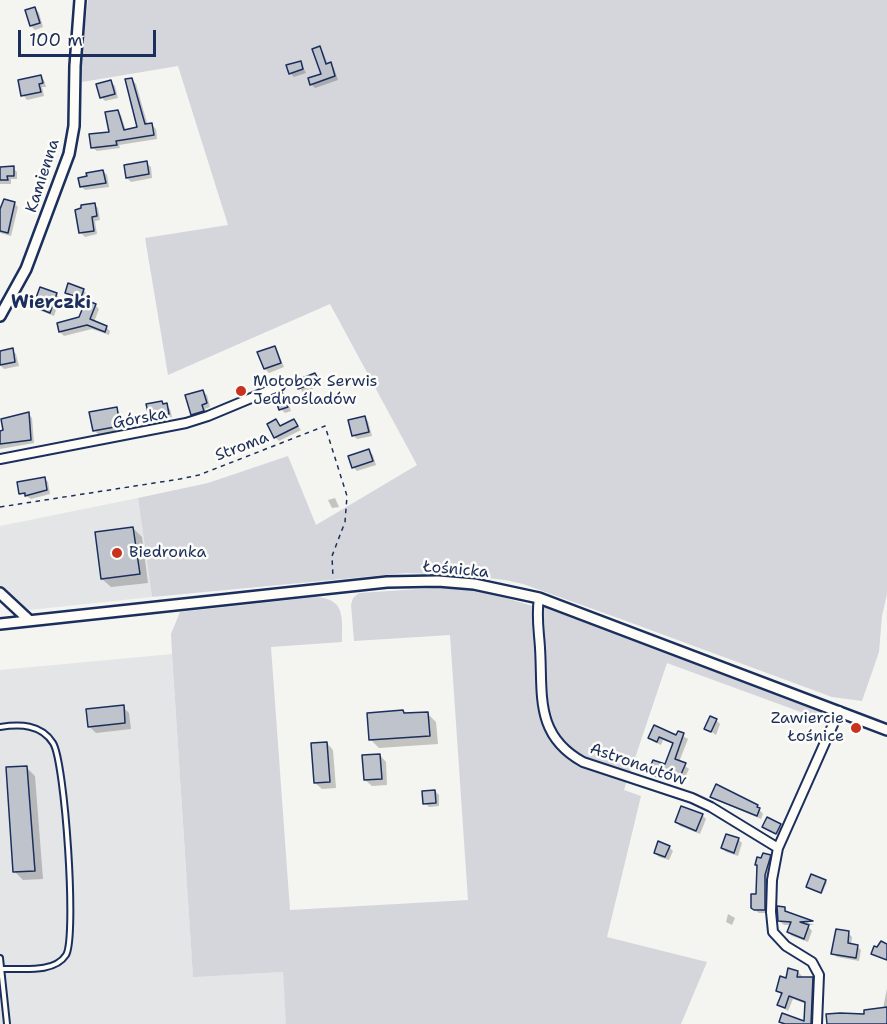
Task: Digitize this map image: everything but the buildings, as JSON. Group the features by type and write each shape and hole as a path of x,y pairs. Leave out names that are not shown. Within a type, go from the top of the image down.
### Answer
{"street":[{"name":"Kamienna","path":"0,316 26,269 69,154 74,126 75,66 80,0"},
{"name":"Górska","path":"0,459 186,423 280,386"},
{"name":"Łośnicka","path":"0,624 387,582 438,581 474,584 539,598 887,730"},
{"path":"0,593 28,620"},
{"name":"Astronautów","path":"539,598 537,622 542,705 558,742 567,753 583,762 692,798 778,848"},
{"path":"817,1024 817,970 808,958 779,940 773,932 771,925 772,880 778,848 839,711"}],"lane":[{"path":"0,727 20,725 34,728 50,738 56,749 66,830 70,912 68,950 58,963 46,967 1,969"},
{"path":"0,958 7,1024"}],"path":[{"name":"Stroma","path":"0,507 199,475 325,426 347,496 345,522 332,556 334,587"}],"shaded area":[{"path":"88,0 887,0 887,594 882,616 879,652 862,701 832,697 523,584 505,580 461,575 406,573 152,597 138,498 208,483 288,456 316,525 417,465 330,304 168,375 145,238 228,225 178,66 82,82 81,58"},
{"path":"138,498 152,597 29,610 17,603 0,587 0,526"},
{"path":"450,587 478,590 533,606 539,702 545,725 553,741 562,752 570,757 627,780 624,790 641,796 607,937 707,962 681,1024 286,1024 283,972 193,977 171,634 180,612 316,597 333,602 340,611 342,642 271,647 290,910 468,900 450,635 354,641 351,605 353,598 359,593"},
{"path":"543,607 821,712 828,722 667,663 630,773 590,760 577,754 563,743 547,709 542,667 540,608"},
{"path":"172,654 193,976 283,972 287,1024 0,1024 0,670"}],"place":[{"name":"Motobox Serwis Jednośladów","path":"241,391"},
{"name":"Biedronka","path":"117,553"},
{"name":"Zawiercie Łośnice","path":"856,728"}],"district":[{"name":"Wierczki","path":"51,303"}]}
